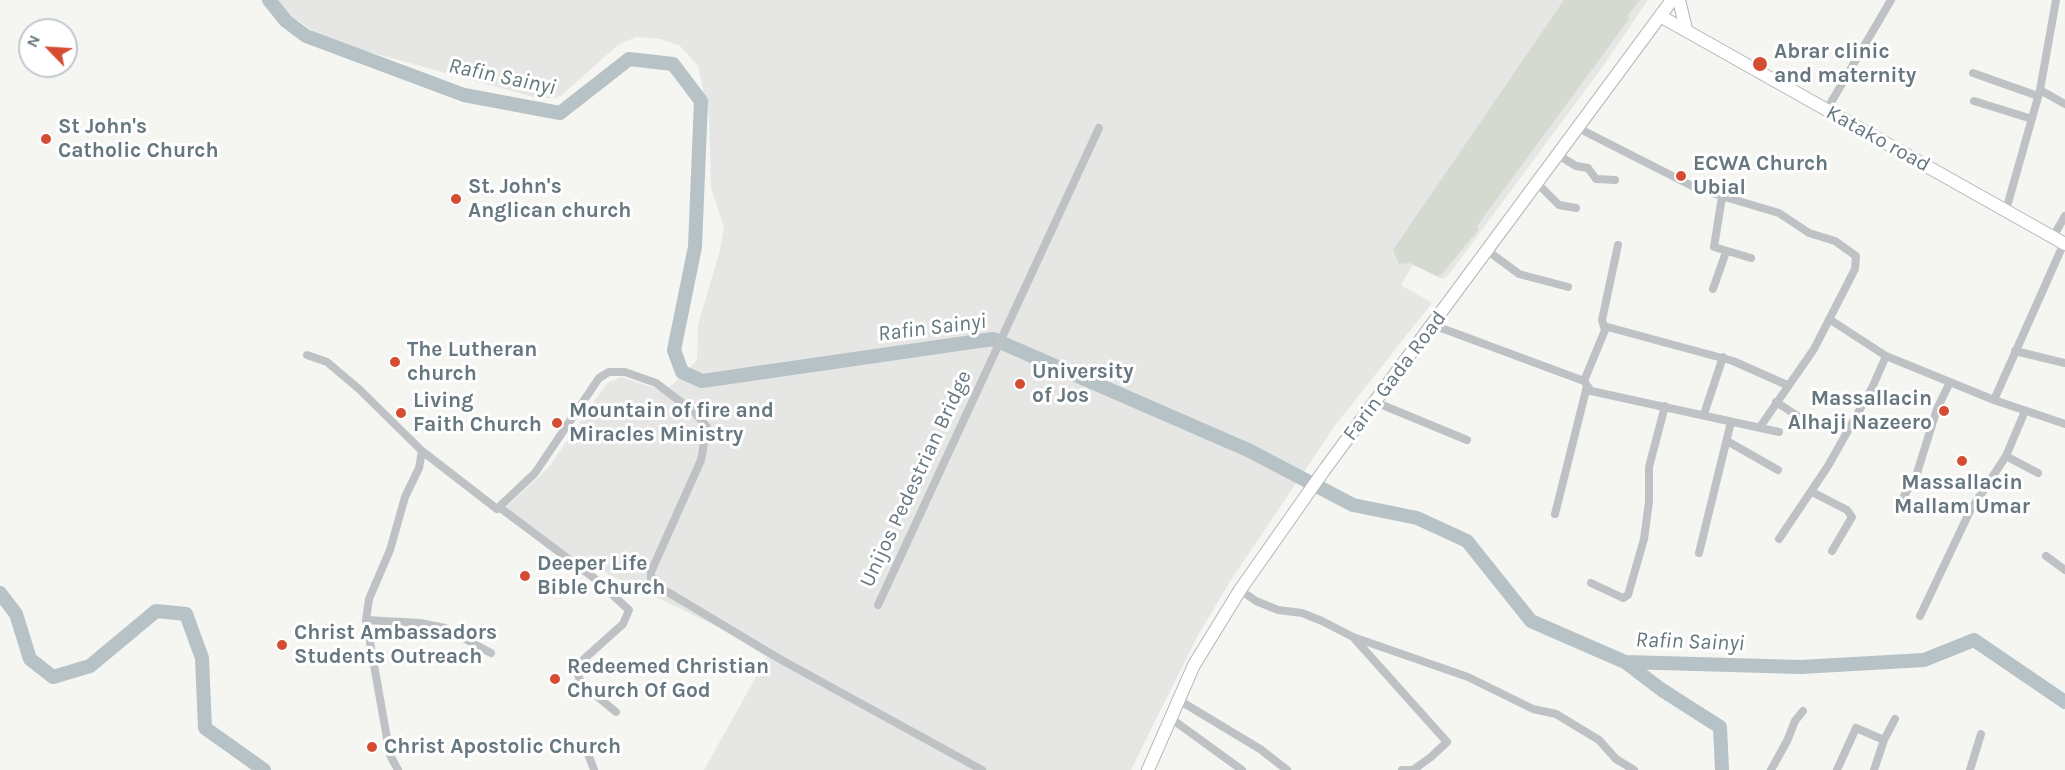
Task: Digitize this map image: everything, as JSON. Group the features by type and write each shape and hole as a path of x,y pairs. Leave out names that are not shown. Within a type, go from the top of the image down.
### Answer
{"main road":[{"name":"Farin Gada Road","path":"1148,770 1169,717 1206,643 1240,590 1325,469 1672,0"},
{"path":"1646,35 1683,28 1679,0"},
{"name":"Katako road","path":"1660,16 2061,241"}],"street":[{"path":"1826,111 1891,0"},
{"path":"2006,210 2039,93 2056,0"},
{"path":"1974,73 2039,93 2065,104"},
{"path":"1974,101 2032,119"},
{"name":"Unijos Pedestrian Bridge","path":"878,605 1099,128"},
{"path":"1578,128 1665,173 1722,197 1779,213 1809,233 1835,241 1856,256 1855,268 1802,368 1787,385 1760,427"},
{"path":"1558,155 1576,166 1588,168 1596,179 1615,180"},
{"path":"1537,183 1559,205 1576,208"},
{"path":"1722,197 1713,242 1716,249 1752,258"},
{"path":"1994,400 2061,241 2065,216"},
{"path":"1555,514 1586,383 1605,330 1602,320 1618,245"},
{"path":"1488,251 1519,274 1568,287"},
{"path":"1713,289 1726,252"},
{"path":"1829,319 1886,356 1994,400 2065,424"},
{"path":"1433,325 1586,383 1591,391 1779,432"},
{"path":"1604,326 1723,357 1787,385"},
{"path":"2015,351 2065,363"},
{"path":"307,355 327,362 359,389 422,451 594,578 629,610 623,624 584,659 578,675 581,683 616,712"},
{"path":"1779,538 1812,492 1872,388 1886,356"},
{"path":"1704,414 1723,357"},
{"path":"499,507 535,473 599,378 609,372 625,372 656,383 694,412 706,427 702,460 651,572 651,582 796,668 982,770"},
{"path":"1899,505 1917,473 1937,409 1950,382"},
{"path":"1375,402 1467,440"},
{"path":"1776,402 1808,422"},
{"path":"1591,583 1623,598 1628,595 1644,539 1649,502 1649,467 1665,406"},
{"path":"1920,616 1970,511 2006,456 2025,411"},
{"path":"1699,553 1731,422"},
{"path":"1727,441 1778,470"},
{"path":"398,770 390,754 366,620 369,599 390,550 405,497 419,468 422,451"},
{"path":"2006,456 2038,473"},
{"path":"1812,492 1847,510 1852,517 1832,551"},
{"path":"2046,556 2065,570"},
{"path":"1240,590 1256,601 1278,610 1302,613 1353,637 1468,677 1533,709 1556,714 1599,740 1616,759 1634,770"},
{"path":"366,620 420,623 445,628 490,653"},
{"path":"1353,637 1447,742 1431,758 1412,770 1402,770"},
{"path":"1178,699 1260,749 1287,770"},
{"path":"1771,770 1795,721 1803,711"},
{"path":"1169,717 1242,770"},
{"path":"1874,770 1884,740 1895,719"},
{"path":"1837,770 1856,728 1884,740"},
{"path":"1970,770 1981,734"},
{"path":"584,743 594,770"}],"shaded area":[{"name":"University of Jos","path":"277,0 1648,0 1601,69 1447,277 1442,279 1413,265 1401,285 1432,303 1334,427 1231,580 1197,637 1131,770 704,770 767,657 718,627 560,551 505,508 548,468 607,383 621,377 658,389 670,387 697,360 698,325 720,250 724,227 711,188 709,117 698,66 680,46 661,39 636,37 618,45 562,95 554,98 537,98 329,41 287,13"},
{"path":"1564,0 1640,0 1628,15 1629,19 1477,226 1479,229 1441,275 1437,276 1410,263 1399,264 1393,250"}],"waterway":[{"name":"Rafin Sainyi","path":"269,0 286,21 306,36 464,95 560,113 629,59 673,64 701,101 695,247 674,350 682,372 702,381 993,339 1248,450 1353,505 1417,518 1467,541 1531,621 1625,662 1801,667 1924,660 1974,640 2065,702"},
{"path":"0,593 16,614 30,659 53,677 90,666 156,611 186,614 202,658 205,728 264,770"},
{"path":"1625,662 1662,690 1720,727 1722,770"}],"place":[{"name":"Abrar clinic and maternity","path":"1760,64"},
{"name":"St John's Catholic Church","path":"46,139"},
{"name":"ECWA Church Ubial","path":"1681,176"},
{"name":"St. John's Anglican church","path":"456,199"},
{"name":"The Lutheran church","path":"395,362"},
{"name":"University of Jos","path":"1020,384"},
{"name":"Massallacin Alhaji Nazeero","path":"1944,411"},
{"name":"Living Faith Church","path":"401,413"},
{"name":"Mountain of fire and Miracles Ministry","path":"557,423"},
{"name":"Massallacin Mallam Umar","path":"1962,461"},
{"name":"Deeper Life Bible Church","path":"525,576"},
{"name":"Christ Ambassadors Students Outreach","path":"282,645"},
{"name":"Redeemed Christian Church Of God","path":"555,679"},
{"name":"Christ Apostolic Church","path":"372,747"}]}
